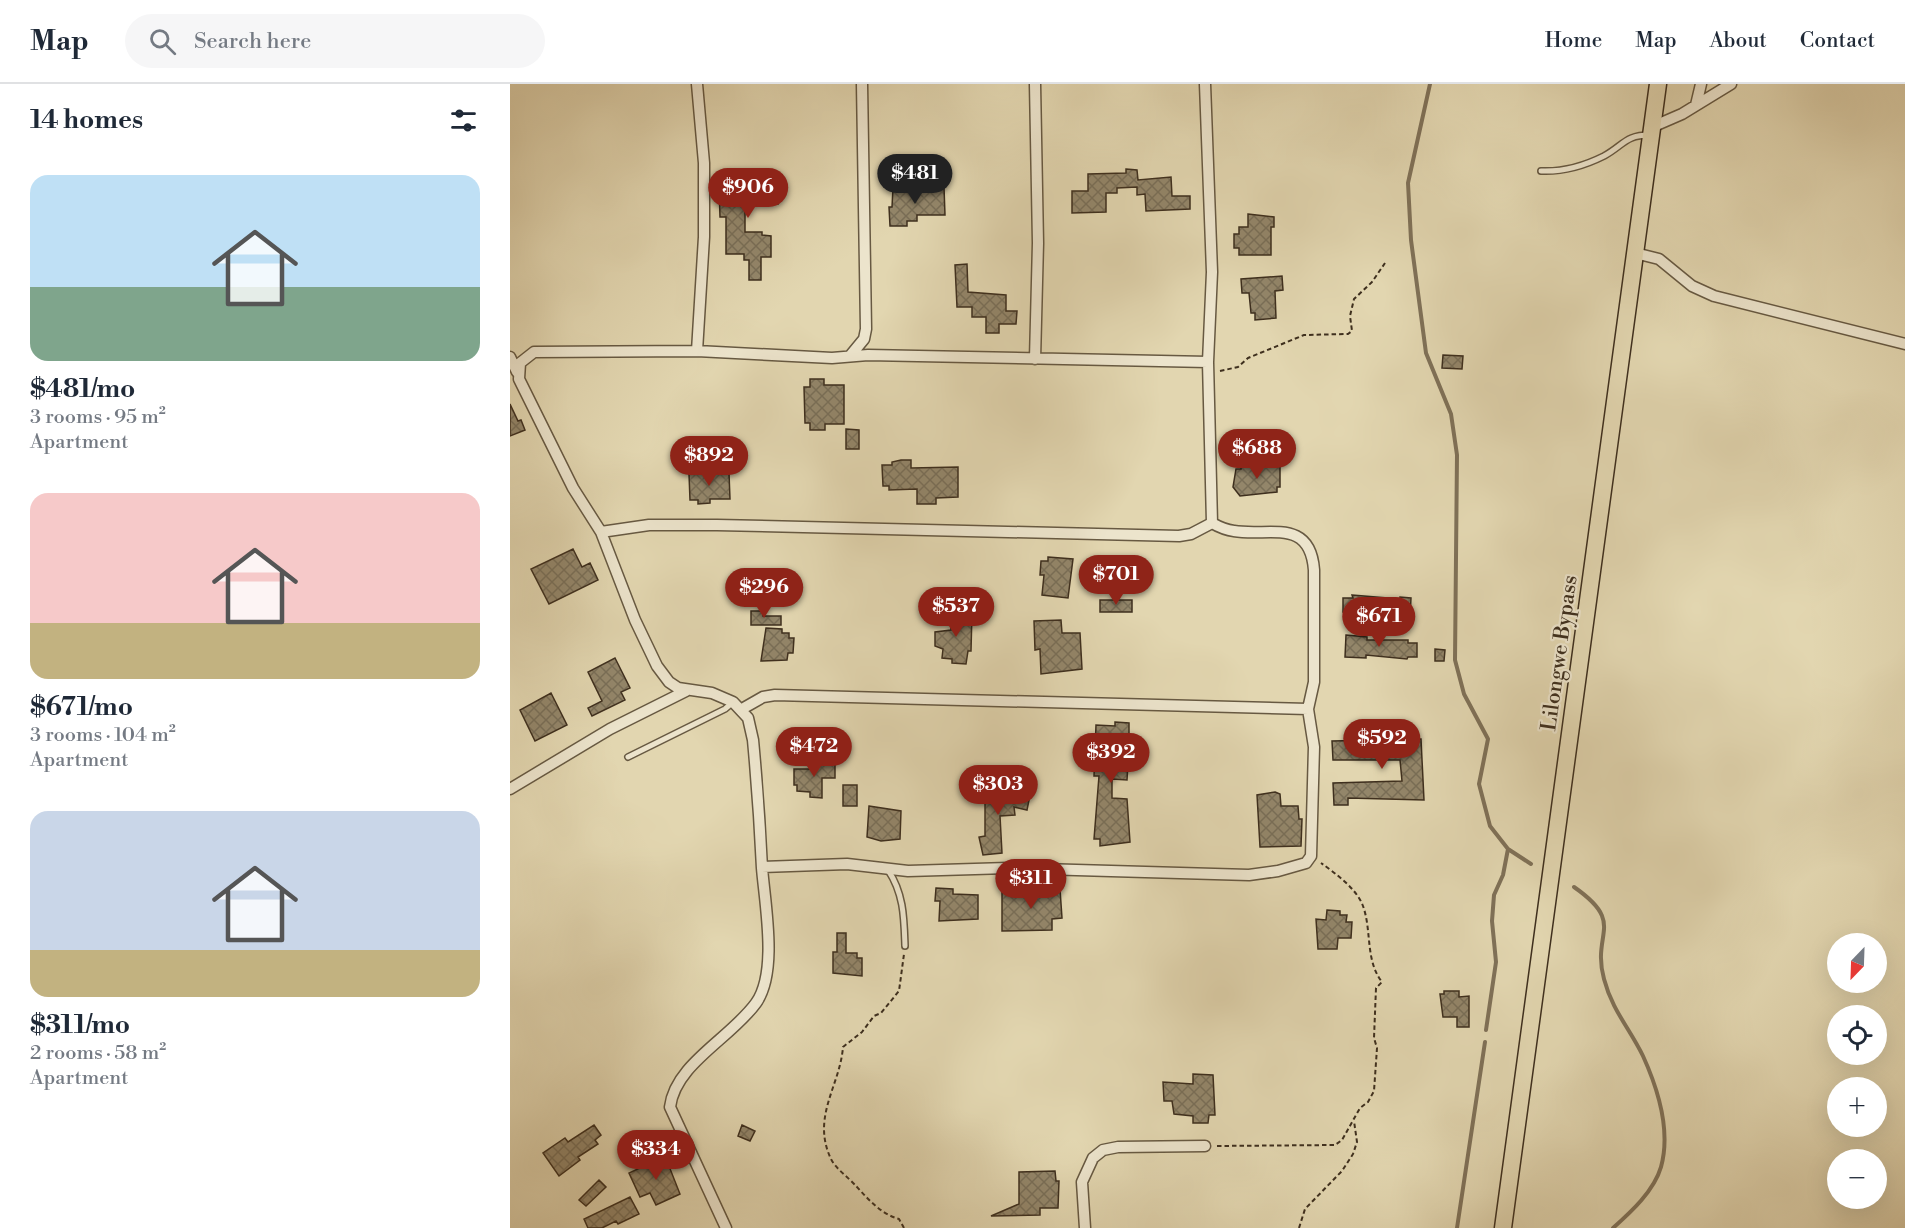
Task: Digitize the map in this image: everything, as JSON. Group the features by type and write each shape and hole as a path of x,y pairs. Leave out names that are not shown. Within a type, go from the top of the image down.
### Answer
{"main road":[{"name":"Lilongwe Bypass","path":"1503,1228 1658,84"}],"street":[{"path":"697,84 704,163 704,237 697,351"},
{"path":"849,356 858,349 866,329 862,84"},
{"path":"1035,84 1038,243 1035,359"},
{"path":"1205,84 1212,272 1208,362 1212,523"},
{"path":"1696,105 1701,84"},
{"path":"1652,131 1731,84"},
{"path":"1635,253 1659,259 1686,282 1714,296 1905,344"},
{"path":"518,372 526,356 534,352 697,351 792,357 1208,362"},
{"path":"510,357 573,488 601,532 652,658 669,682 686,691 712,693 737,705 748,718 753,740 767,936 764,985 756,1003 681,1078 672,1093 670,1107 726,1228"},
{"path":"601,532 649,525 717,525 1179,536 1191,534 1212,523 1233,531 1291,533 1306,544 1311,552 1314,570 1314,682 1308,709 1314,747 1311,856 1306,863 1294,868 1249,875 1008,868 888,870 846,864 762,867"},
{"path":"510,789 631,717 686,691"},
{"path":"737,705 776,695 1308,709"},
{"path":"1085,1228 1082,1182 1093,1158 1103,1150 1118,1147 1205,1146"}],"lane":[{"path":"1540,171 1569,170 1603,156 1635,135 1652,131"},
{"path":"628,758 737,705"},
{"path":"888,870 896,881 903,908 905,946"}],"path":[{"path":"1210,386 1222,369 1238,367 1248,358 1280,343 1304,335 1348,334 1352,331 1350,316 1354,299 1372,282 1385,263"},
{"path":"1205,1146 1335,1145 1342,1140 1374,1091 1377,1048 1374,1038 1376,988 1382,982 1374,972 1363,905 1349,886 1311,856"},
{"path":"904,1228 899,1219 888,1216 867,1200 831,1160 823,1116 842,1064 843,1047 862,1032 874,1016 881,1013 899,991 905,946"},
{"path":"1299,1228 1305,1209 1342,1171 1353,1155 1357,1142 1354,1119"}],"building":[{"path":"1126,169 1137,170 1138,180 1171,177 1172,196 1190,196 1190,209 1146,211 1145,194 1137,195 1137,187 1117,188 1117,193 1106,193 1106,212 1072,213 1072,191 1088,191 1088,174 1126,173"},
{"path":"761,172 782,175 781,194 778,194 778,204 745,203 745,232 762,232 762,235 771,236 771,257 761,257 761,280 749,280 749,260 744,260 744,254 726,254 726,217 720,217 719,185 754,186 755,179 761,179"},
{"path":"933,187 944,187 945,215 917,215 917,221 907,221 907,226 890,226 889,207 892,207 893,188 912,188 912,192 933,192"},
{"path":"1248,214 1274,217 1274,227 1271,227 1271,255 1239,255 1239,248 1234,248 1234,234 1239,234 1239,227 1248,227"},
{"path":"967,264 968,292 1006,295 1006,311 1017,311 1016,324 999,324 999,333 986,333 986,317 972,317 972,307 957,307 955,265"},
{"path":"1282,276 1283,290 1275,291 1276,318 1255,320 1255,313 1251,313 1249,293 1242,293 1241,279"},
{"path":"1443,355 1463,356 1462,369 1442,368"},
{"path":"810,379 824,379 824,385 844,385 844,424 825,424 825,430 810,430 810,423 805,423 804,387 810,387"},
{"path":"510,404 525,430 510,436"},
{"path":"846,429 859,430 859,449 846,449"},
{"path":"702,439 723,439 723,456 701,456"},
{"path":"911,460 911,468 958,467 958,497 936,498 936,504 917,504 917,489 889,490 889,486 883,486 882,465 892,465 892,462"},
{"path":"1256,463 1280,466 1280,487 1277,487 1277,492 1240,496 1233,487 1236,469 1241,469 1241,466 1256,466"},
{"path":"729,473 730,499 710,499 710,503 698,504 698,500 690,500 689,474"},
{"path":"573,549 582,567 590,563 598,580 549,604 531,569"},
{"path":"1048,557 1073,559 1068,598 1042,595 1044,575 1040,575 1041,561 1048,561"},
{"path":"1110,557 1126,559 1124,582 1100,581 1100,559"},
{"path":"1352,595 1411,598 1410,617 1375,614 1375,616 1354,616 1354,612 1343,612 1343,598 1353,598"},
{"path":"1100,600 1132,600 1132,612 1100,612"},
{"path":"751,611 763,611 763,616 781,616 781,625 751,625"},
{"path":"950,612 972,613 971,651 968,651 966,664 952,663 952,659 942,658 943,649 935,646 935,632 951,630"},
{"path":"1061,620 1062,633 1080,633 1082,669 1041,674 1040,649 1035,650 1034,621"},
{"path":"766,628 782,629 782,633 789,633 789,638 794,638 793,653 788,653 787,660 761,661"},
{"path":"1346,635 1367,637 1367,640 1408,640 1408,643 1417,643 1417,657 1407,659 1366,655 1366,658 1345,657"},
{"path":"1435,649 1445,650 1444,661 1435,661"},
{"path":"615,658 630,688 621,692 625,700 592,716 588,708 602,701 588,672"},
{"path":"551,693 567,725 535,741 520,710"},
{"path":"1115,722 1129,723 1129,742 1124,742 1123,764 1128,764 1127,780 1112,779 1112,798 1127,799 1130,842 1100,846 1100,839 1094,839 1099,776 1094,776 1096,725 1115,726"},
{"path":"1421,739 1424,800 1348,798 1348,805 1334,805 1333,783 1402,781 1400,760 1333,760 1332,741"},
{"path":"817,761 835,761 835,778 822,778 822,798 810,797 810,792 797,791 797,785 794,785 794,769 817,769"},
{"path":"843,785 857,785 857,806 843,806"},
{"path":"1001,786 1001,789 1014,789 1014,797 1029,800 1027,810 1014,807 1015,815 1000,816 1002,853 983,855 979,837 985,836 985,787"},
{"path":"1275,792 1280,794 1281,806 1298,806 1299,819 1302,819 1301,846 1260,847 1257,795"},
{"path":"869,806 901,811 900,839 881,841 867,837"},
{"path":"936,888 953,889 953,894 978,895 978,919 939,921 940,901 935,901"},
{"path":"1060,889 1062,918 1052,919 1052,930 1002,931 1002,892 1038,892"},
{"path":"1327,910 1340,911 1340,915 1347,915 1346,922 1352,922 1351,938 1338,938 1337,949 1318,949 1316,919 1326,920"},
{"path":"837,933 846,933 846,953 857,953 857,958 862,958 862,976 833,973 833,952 837,952"},
{"path":"1444,991 1459,991 1459,997 1469,996 1469,1027 1457,1027 1457,1017 1443,1017 1440,994 1444,994"},
{"path":"1193,1074 1213,1075 1215,1115 1209,1115 1208,1123 1193,1123 1193,1116 1174,1114 1172,1101 1164,1101 1163,1082 1193,1084"},
{"path":"594,1125 601,1135 595,1140 598,1144 578,1157 580,1160 559,1176 543,1153 565,1138 568,1142"},
{"path":"742,1125 755,1131 750,1141 738,1136"},
{"path":"665,1156 680,1194 656,1205 650,1193 640,1197 629,1173"},
{"path":"1055,1171 1056,1181 1059,1181 1058,1208 1040,1208 1040,1215 991,1216 1019,1204 1019,1172"},
{"path":"599,1180 606,1187 586,1206 579,1200"},
{"path":"630,1197 639,1214 618,1224 616,1221 602,1228 588,1228 584,1219"}],"waterway":[{"path":"1430,84 1408,183 1411,240 1426,353 1451,414 1457,455 1455,660 1464,694 1488,739 1479,784 1490,826 1508,849 1531,864"},
{"path":"1486,1030 1496,962 1492,921 1494,895 1503,875 1508,849"},
{"path":"1574,887 1599,910 1603,920 1601,963 1607,990 1648,1069 1658,1096 1664,1125 1664,1153 1658,1176 1641,1200 1613,1228"},
{"path":"1457,1228 1485,1042"}]}
